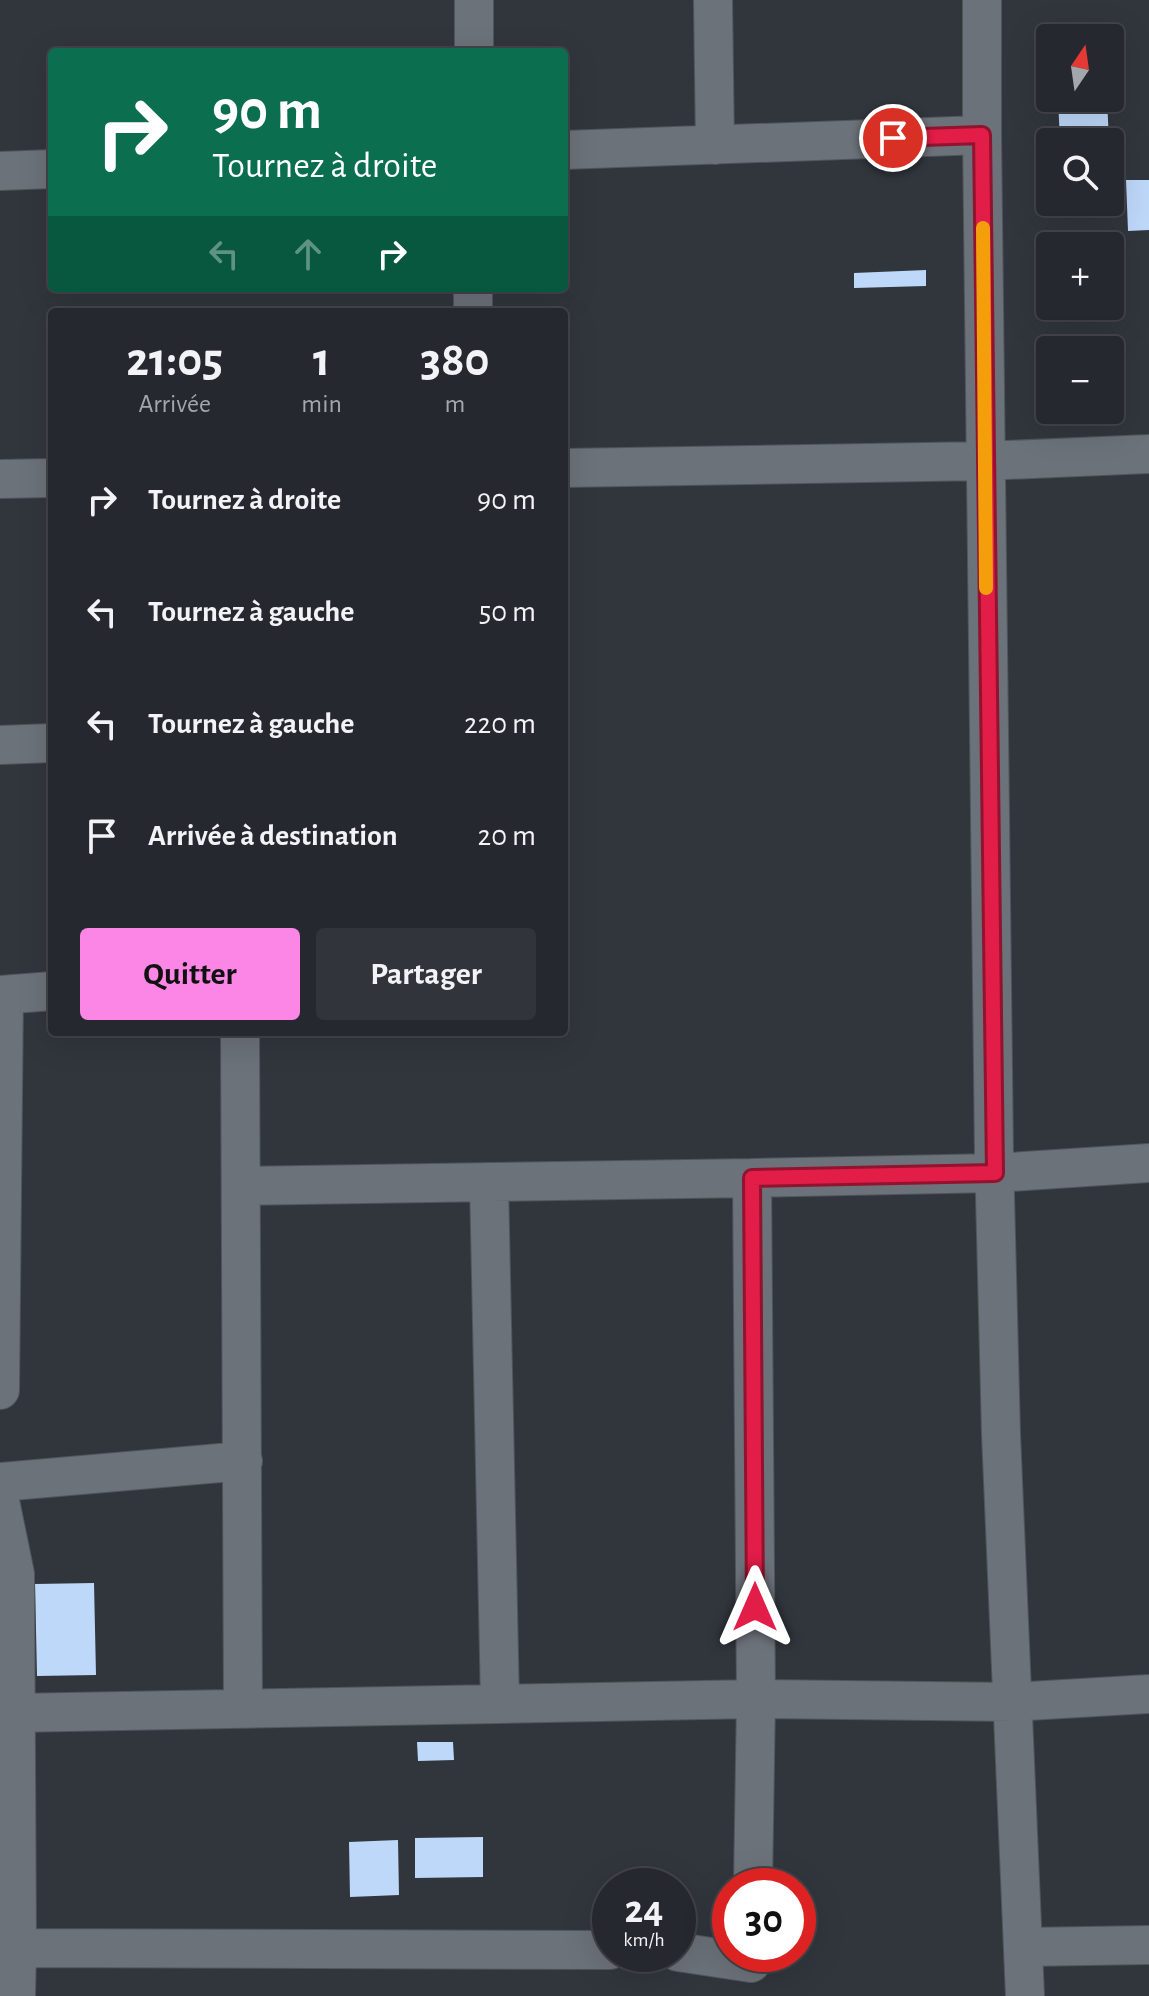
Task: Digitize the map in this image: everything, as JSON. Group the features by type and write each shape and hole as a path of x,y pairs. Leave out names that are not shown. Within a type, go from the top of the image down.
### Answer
{"street":[{"path":"474,0 474,48"},
{"path":"713,0 715,145"},
{"path":"982,0 984,461 995,1173 1025,1996"},
{"path":"568,150 982,135"},
{"path":"0,171 48,169"},
{"path":"568,468 984,461 1149,454"},
{"path":"0,479 48,478"},
{"path":"0,745 48,743"},
{"path":"0,1390 2,995 48,991"},
{"path":"240,1036 243,1707"},
{"path":"241,1186 995,1173 1149,1163"},
{"path":"752,1178 756,1699 753,1868"},
{"path":"489,1182 500,1703"},
{"path":"0,1482 243,1461"},
{"path":"0,1501 15,1574 9,1948 16,1996"},
{"path":"14,1713 756,1699 1012,1702 1149,1694"},
{"path":"1024,1947 1149,1945"},
{"path":"9,1948 592,1950"}],"building":[{"path":"1059,112 1108,112 1108,128 1059,128"},
{"path":"1126,180 1149,180 1149,230 1128,231"},
{"path":"926,270 926,286 854,288 854,273"},
{"path":"94,1583 96,1675 37,1676 35,1584"},
{"path":"417,1742 453,1742 454,1760 418,1761"},
{"path":"483,1837 483,1877 415,1878 415,1838"},
{"path":"398,1840 399,1895 350,1897 349,1842"}],"slow traffic":[{"path":"983,228 986,588"}],"route":[{"path":"755,1607 752,1178 995,1173 982,135 893,138"}]}
